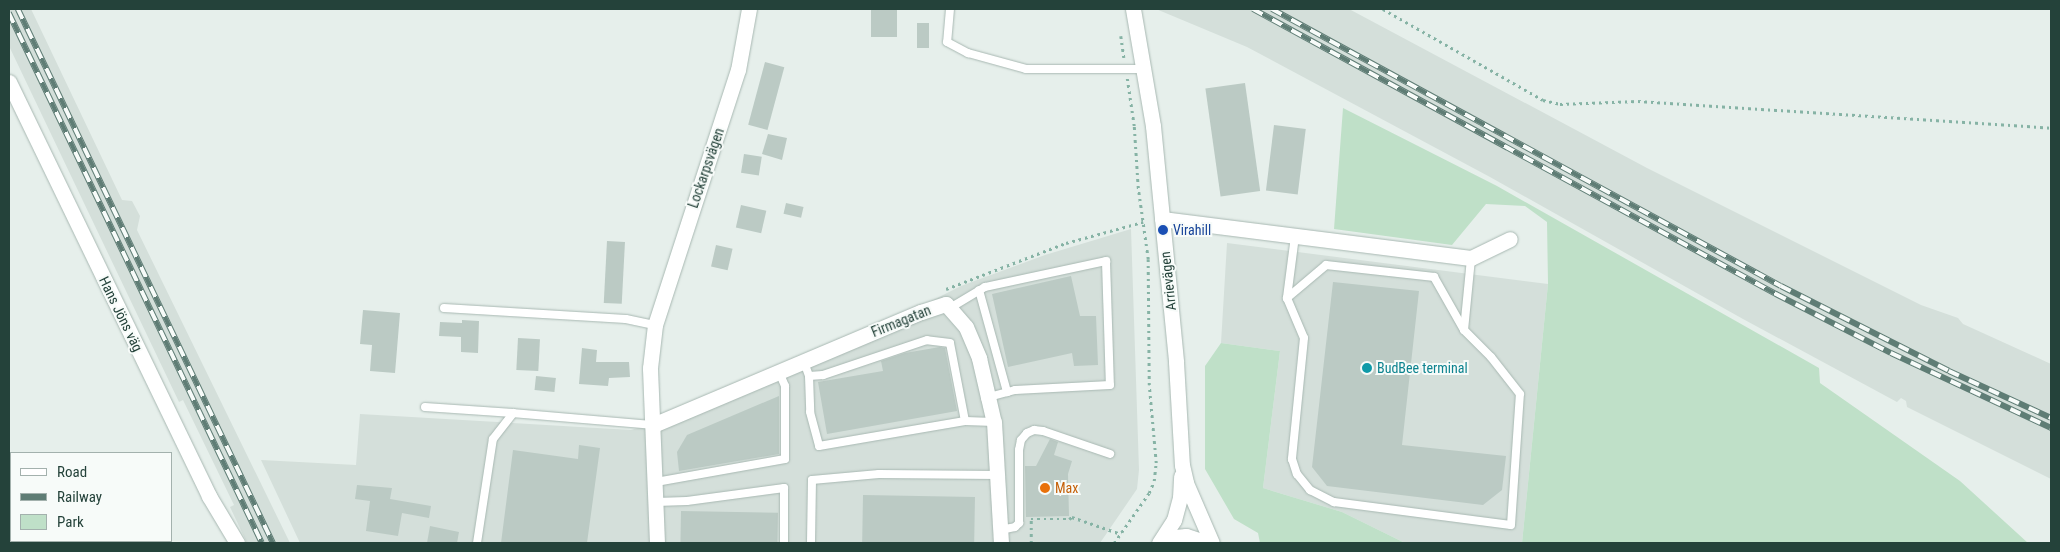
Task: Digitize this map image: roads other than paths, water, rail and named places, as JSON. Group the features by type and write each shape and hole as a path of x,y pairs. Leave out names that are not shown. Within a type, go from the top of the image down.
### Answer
{"street":[{"name":"Lockarpsvägen","path":"657,543 650,368 656,325 738,70 749,9"},
{"name":"Arrievägen","path":"1133,9 1153,126 1176,362 1182,465 1186,484 1212,543"},
{"name":"Hans Jöns väg","path":"9,82 210,496 237,543"},
{"path":"1162,219 1471,258 1510,239"},
{"name":"Firmagatan","path":"653,425 925,310 946,304 966,327 979,358 994,422 1001,536"},
{"name":"Arrievägen","path":"1160,543 1172,527 1176,514 1182,465"},
{"path":"1160,543 1175,537 1186,536 1208,543"}],"lane":[{"path":"950,9 947,42 968,53 1026,69 1143,69"},
{"path":"1287,298 1326,265 1434,277 1464,330 1491,357 1520,394 1511,525 1334,502 1310,490 1297,474 1292,459 1304,338 1287,298 1295,236"},
{"path":"1464,330 1471,258"},
{"path":"950,308 985,287 1106,260 1110,386 1015,390 988,397"},
{"path":"979,290 1007,392"},
{"path":"444,308 626,319 656,325"},
{"path":"809,376 823,375 927,340 950,343 965,422"},
{"path":"804,362 809,376 810,412 819,446 965,422 994,422"},
{"path":"656,482 785,459 785,386 779,372"},
{"path":"425,407 653,425"},
{"path":"477,543 493,439 513,413"},
{"path":"1001,536 1019,523 1019,450 1021,440 1027,433 1034,430 1043,431 1110,454"},
{"path":"811,543 812,480 879,474 998,474"},
{"path":"656,502 687,501 784,488 784,543"}],"railway":[{"path":"18,9 273,543"},
{"path":"1253,9 1776,294 1891,353 2051,428"},
{"path":"1272,9 1781,286 1949,371 2051,418"},
{"path":"9,13 262,543"}],"place":[{"name":"Virahill","path":"1163,230"},
{"name":"BudBee terminal","path":"1367,368"},
{"name":"Max","path":"1045,488"}]}
